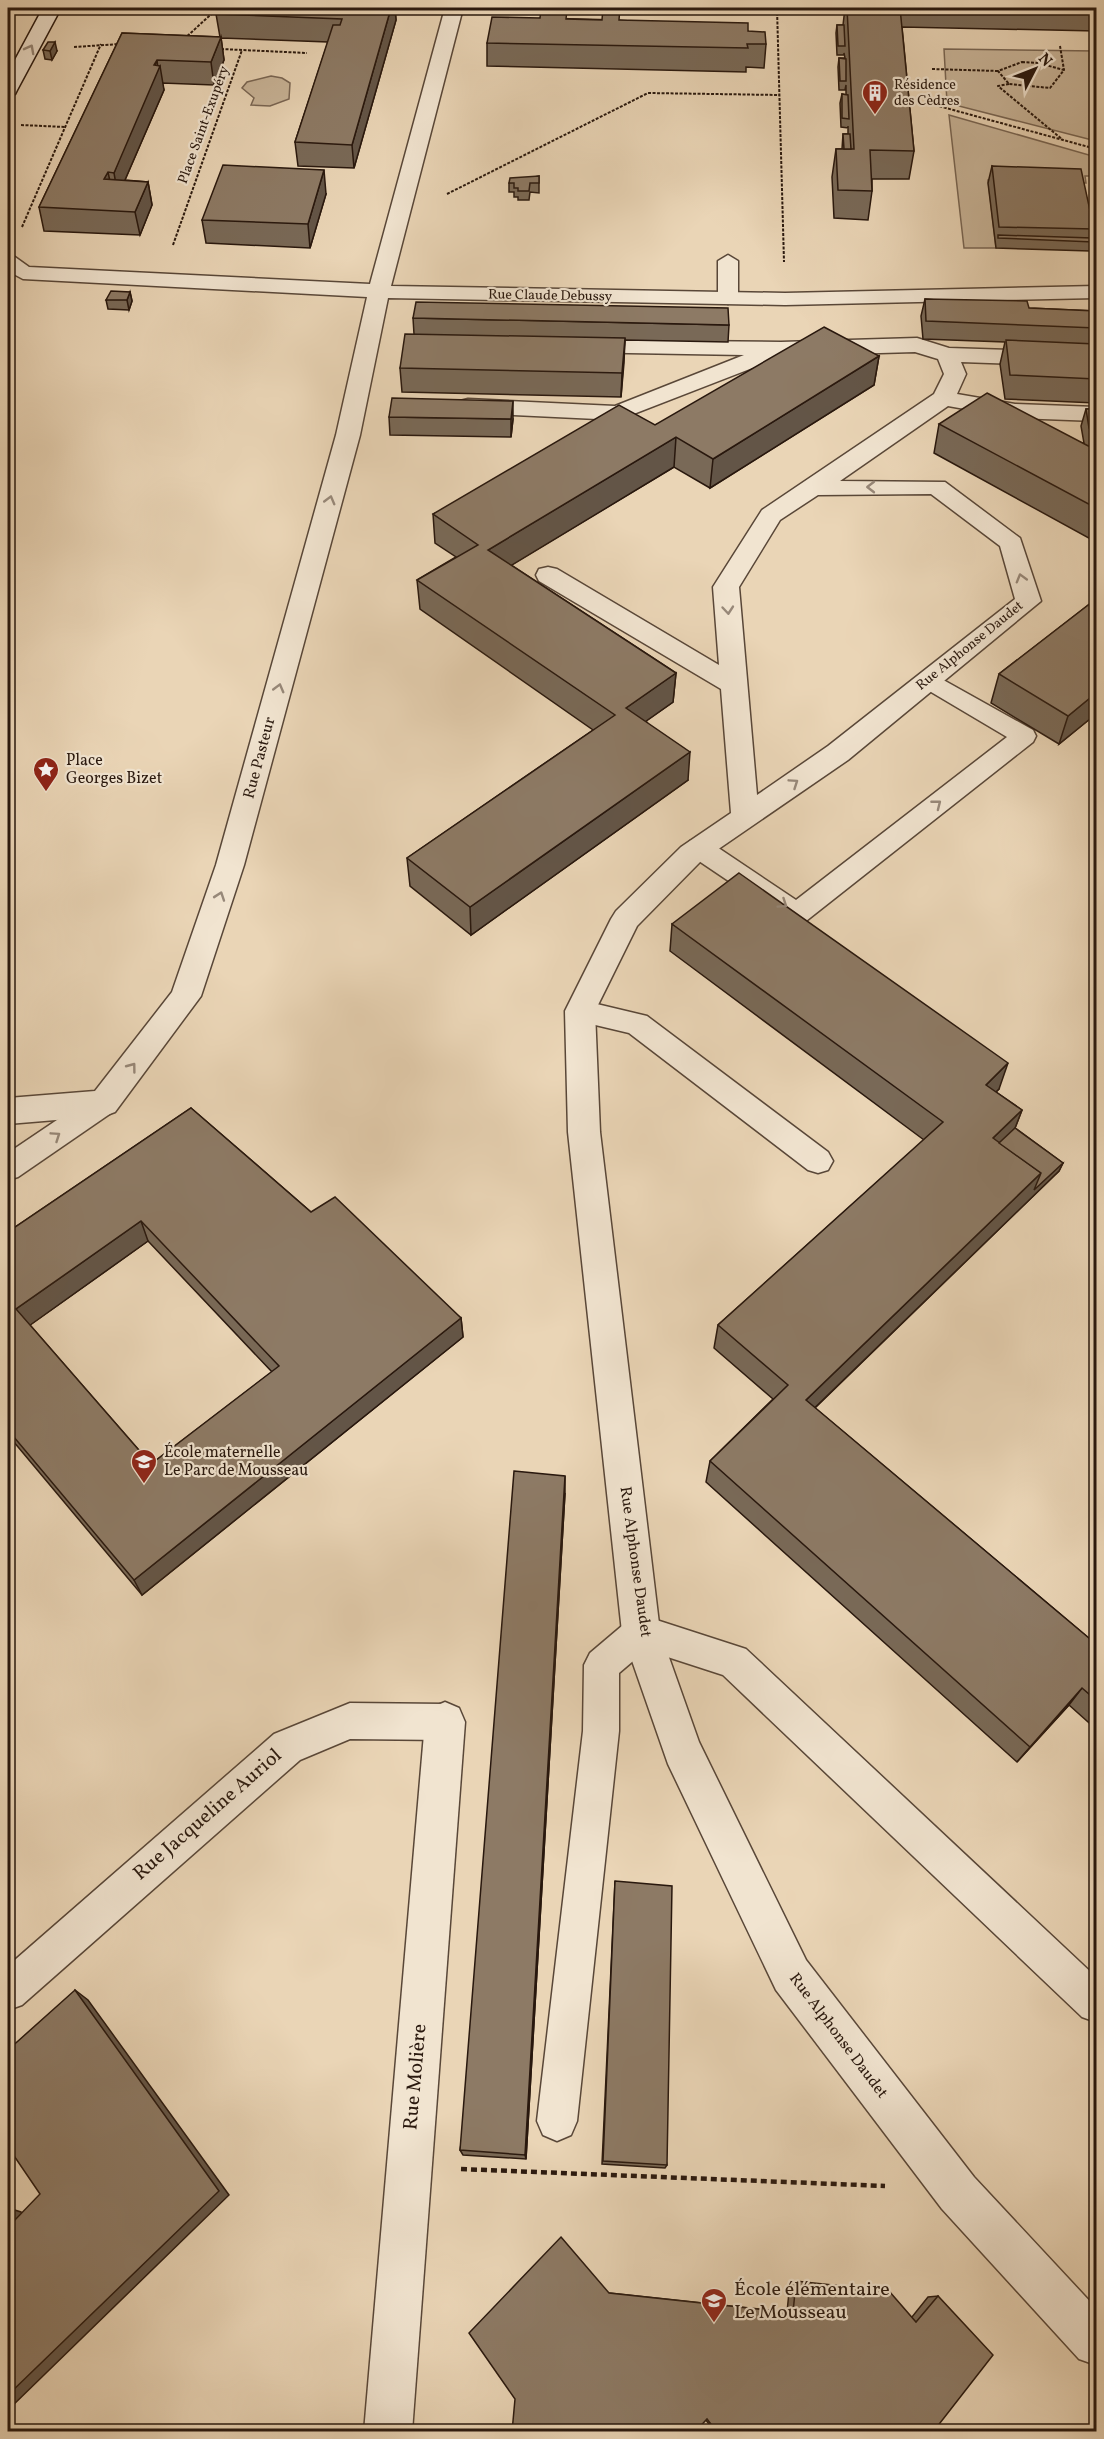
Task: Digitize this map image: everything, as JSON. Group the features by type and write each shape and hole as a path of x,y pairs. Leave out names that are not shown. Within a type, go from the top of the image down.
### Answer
{"street":[{"path":"8,90 52,8"},
{"name":"Rue Pasteur","path":"104,1103 186,996 230,865 348,435 379,292 454,8"},
{"name":"Rue Claude Debussy","path":"8,261 23,273 379,292 784,299 1096,292"},
{"path":"557,347 781,349 917,345 947,355 1096,360"},
{"path":"441,404 618,413 781,349"},
{"path":"745,816 726,587 771,515 944,398 955,374 947,355"},
{"path":"944,398 1015,411 1096,414"},
{"name":"Rue Alphonse Daudet","path":"813,488 937,487 1011,543 1028,601 838,753 699,848 626,919 580,1011 584,1132 641,1632 682,1750 791,1974 958,2193 1096,2342"},
{"path":"548,575 734,685"},
{"path":"8,1111 104,1103"},
{"name":"Rue Molière","path":"388,2432 445,1722"}],"lane":[{"path":"728,261 728,298"},
{"path":"699,848 798,914 1024,736 929,680"},
{"path":"580,1011 637,1024 818,1161"},
{"path":"8,1168 104,1103"},
{"path":"557,2121 601,1731 602,1665 641,1632 734,1661 1096,2003"},
{"name":"Rue Jacqueline Auriol","path":"8,1992 287,1747 350,1721 445,1722"}],"path":[{"path":"179,43 192,26 214,13 218,8"},
{"path":"777,8 784,299"},
{"path":"20,233 101,43"},
{"path":"28,53 101,43 122,45"},
{"path":"1060,46 1064,70 1050,88 1009,84 998,86 1065,141"},
{"path":"220,49 307,53"},
{"name":"Place Saint-Exupéry","path":"185,206 242,50"},
{"path":"932,69 998,71 1012,62 1041,63 1064,70"},
{"path":"998,71 1009,84"},
{"path":"404,197 450,194 648,93 779,95"},
{"path":"935,105 1096,149"},
{"path":"19,125 65,127"},
{"path":"454,2168 565,2175 845,2183 958,2193"}],"shaded area":[{"path":"944,49 1096,51 1096,141 947,103"},
{"path":"271,76 282,78 290,83 289,99 270,106 251,105 254,98 242,88 247,82"},
{"path":"949,115 1096,157 1096,176 1085,176 1086,183 988,180 996,248 964,248"}],"building":[{"path":"219,8 391,8 352,145 295,142 333,25 340,25 342,19 216,14"},
{"path":"603,8 620,8 619,20 748,23 748,31 765,32 766,44 747,44 748,48 487,43 492,17 540,18 541,9 567,10 566,19 602,20"},
{"path":"847,8 900,8 914,151 870,150 872,191 838,190 836,149 854,149"},
{"path":"837,25 844,25 845,46 838,46"},
{"path":"122,33 221,37 211,62 157,60 154,65 160,66 114,173 108,172 104,179 148,182 135,212 39,207"},
{"path":"48,42 55,42 50,51 43,50"},
{"path":"839,58 846,59 846,81 840,81"},
{"path":"842,94 848,95 849,119 842,118"},
{"path":"843,134 850,134 851,149 844,149"},
{"path":"223,165 324,170 308,224 202,220"},
{"path":"992,166 1081,169 1094,229 999,227"},
{"path":"539,176 539,183 530,183 529,191 518,191 518,188 514,188 514,183 509,183 510,178"},
{"path":"998,235 1092,238 1093,242 998,238"},
{"path":"111,291 130,292 127,300 106,300"},
{"path":"925,299 1027,301 1029,308 1096,311 1096,328 926,321"},
{"path":"416,302 728,308 729,325 413,318"},
{"path":"824,327 879,356 713,459 676,437 488,550 676,673 626,708 690,752 470,907 407,858 615,715 417,580 478,545 433,514 619,405 655,425"},
{"path":"405,334 625,338 622,373 400,368"},
{"path":"1006,340 1096,344 1096,379 1010,375"},
{"path":"987,393 1096,450 1096,508 939,424"},
{"path":"392,398 513,401 511,419 389,417"},
{"path":"1086,409 1096,409 1096,428 1089,428"},
{"path":"1096,599 1096,693 1068,716 999,674"},
{"path":"739,873 1008,1063 986,1085 1022,1110 993,1138 1041,1173 806,1400 1096,1644 1096,1700 1082,1688 1030,1747 710,1461 788,1385 718,1325 943,1122 672,924"},
{"path":"191,1108 311,1212 335,1197 461,1318 134,1580 8,1430 8,1232","holes":["141,1221 279,1366 151,1464 16,1309"]},
{"path":"1015,1128 1063,1163 1034,1190 1041,1173 999,1143"},
{"path":"514,1471 565,1476 525,2155 460,2150"},
{"path":"615,1881 672,1886 667,2165 603,2161"},
{"path":"75,1990 219,2191 8,2395 8,2212 13,2222 40,2194 8,2147 8,2050"},
{"path":"561,2237 609,2293 793,2313 796,2281 889,2291 916,2322 938,2296 993,2355 933,2432 717,2432 707,2419 695,2432 512,2432 515,2399 469,2333"}],"place":[{"name":"Résidence des Cèdres","path":"875,116"},
{"name":"Place Georges Bizet","path":"46,793"},
{"name":"École maternelle Le Parc de Mousseau","path":"144,1485"},
{"name":"École élémentaire Le Mousseau","path":"714,2324"}]}
